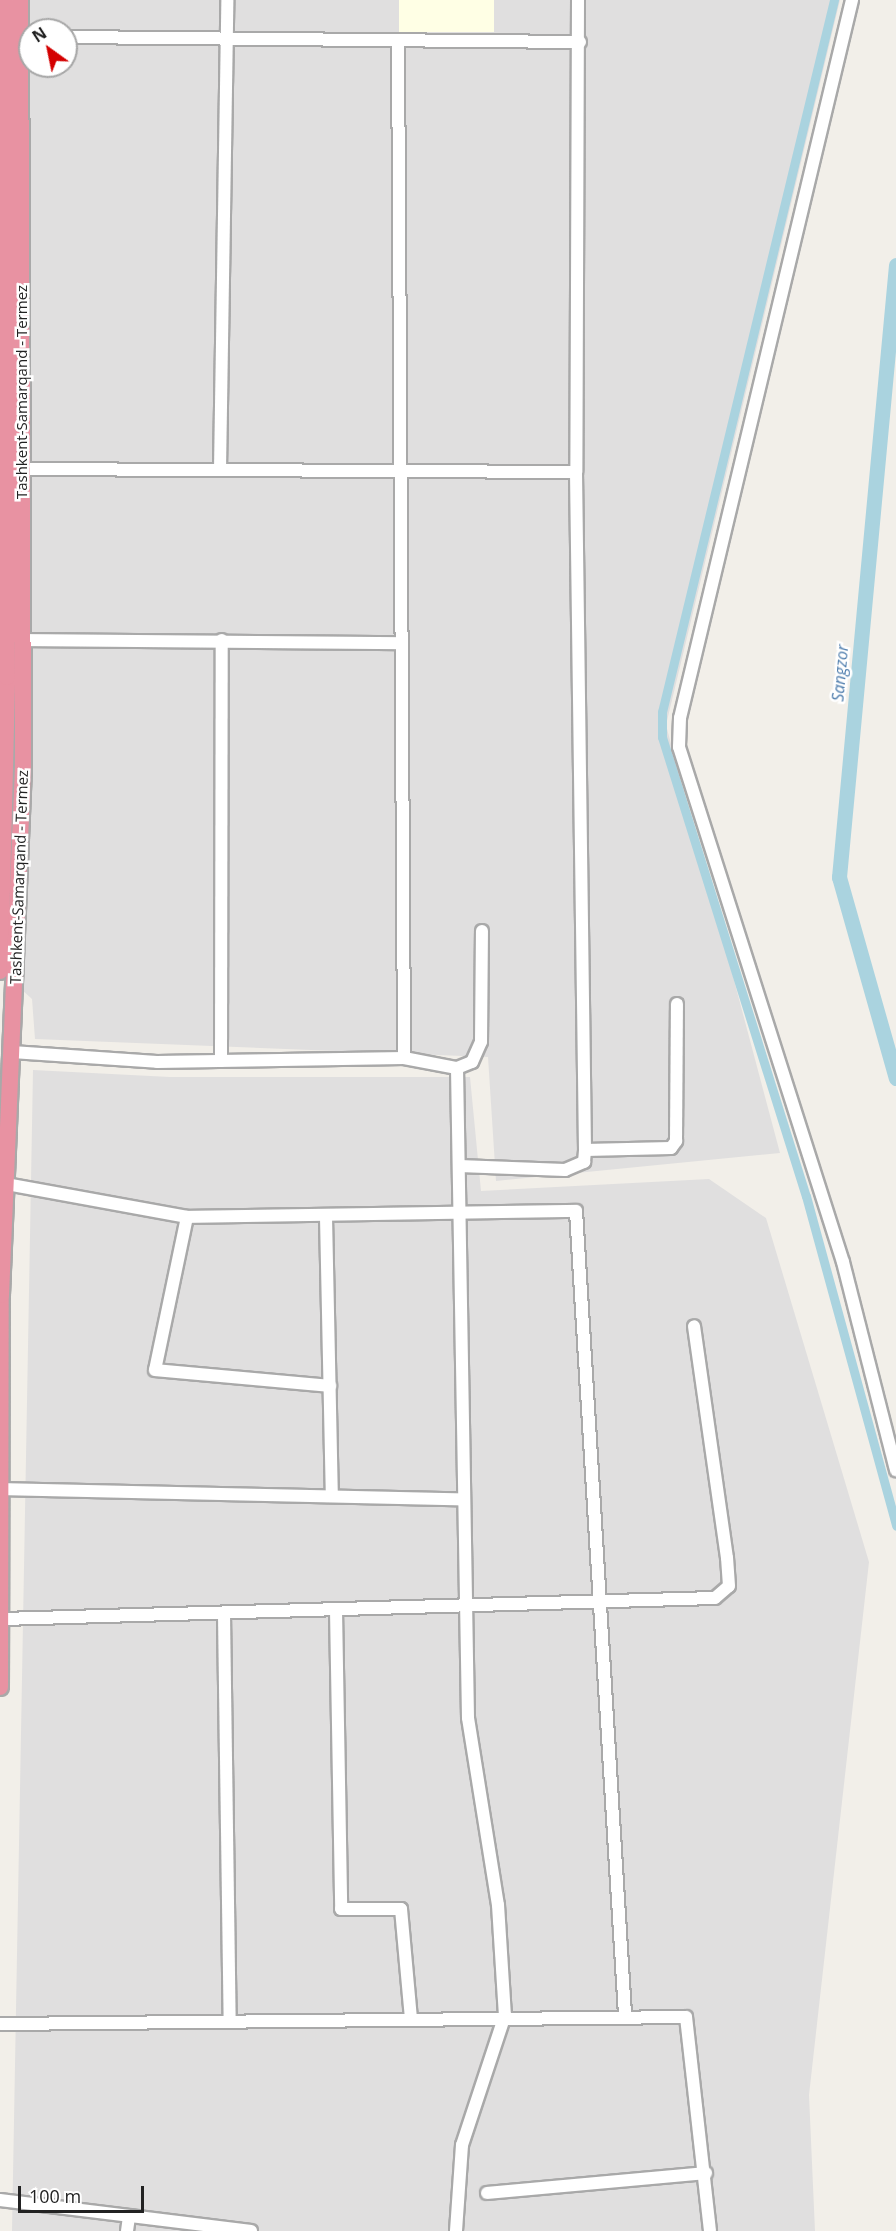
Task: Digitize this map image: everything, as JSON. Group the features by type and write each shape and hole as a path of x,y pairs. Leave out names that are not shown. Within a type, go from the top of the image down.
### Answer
{"highway":[{"name":"Tashkent-Samarqand - Termez","path":"5,0 14,250"},
{"name":"Tashkent-Samarqand - Termez","path":"20,0 22,18"},
{"name":"Tashkent-Samarqand - Termez","path":"0,1687 3,1489 1,1295 12,1052 15,678 10,468 14,250 23,78"},
{"name":"Tashkent-Samarqand - Termez","path":"0,971 15,678 23,640 10,468"}],"street":[{"path":"220,470 227,0"},
{"path":"459,1166 565,1170 584,1162 576,472 580,42 578,0"},
{"path":"852,0 680,718 679,747 843,1262 896,1470"},
{"path":"78,37 580,42"},
{"path":"398,40 404,1058"},
{"path":"10,468 576,472"},
{"path":"23,640 222,640 402,644"},
{"path":"221,1061 222,640"},
{"path":"12,1052 221,1061 404,1058 457,1068 472,1062 481,1042 482,931"},
{"path":"585,1150 671,1148 676,1141 677,1004"},
{"path":"456,2231 462,2145 505,2015 498,1905 468,1718 460,1499 457,1068"},
{"path":"6,1184 187,1217 326,1217 576,1211 597,1600 625,2014"},
{"path":"187,1217 155,1370 330,1386"},
{"path":"326,1217 332,1496"},
{"path":"2,1619 224,1615 597,1600 714,1598 729,1586 694,1326"},
{"path":"3,1489 460,1499"},
{"path":"336,1610 341,1909 401,1909 411,2019"},
{"path":"224,1615 230,2022"},
{"path":"0,2024 411,2019 505,2015 625,2014 686,2017 706,2173 710,2231"},
{"path":"487,2193 706,2173"},
{"path":"0,2200 246,2231"},
{"path":"127,2231 129,2217"}],"shaded area":[{"path":"0,0 840,0 666,725 780,1153 496,1181 488,1057 35,1039 32,999 0,970"},
{"path":"399,0 494,0 494,32 399,32"},
{"path":"33,1070 170,1077 470,1077 481,1191 709,1179 766,1218 869,1562 809,2095 815,2231 12,2231"}],"waterway":[{"path":"834,0 662,712 662,737 806,1196 896,1526"},
{"name":"Sangzor","path":"896,265 839,877 896,1078"}]}
